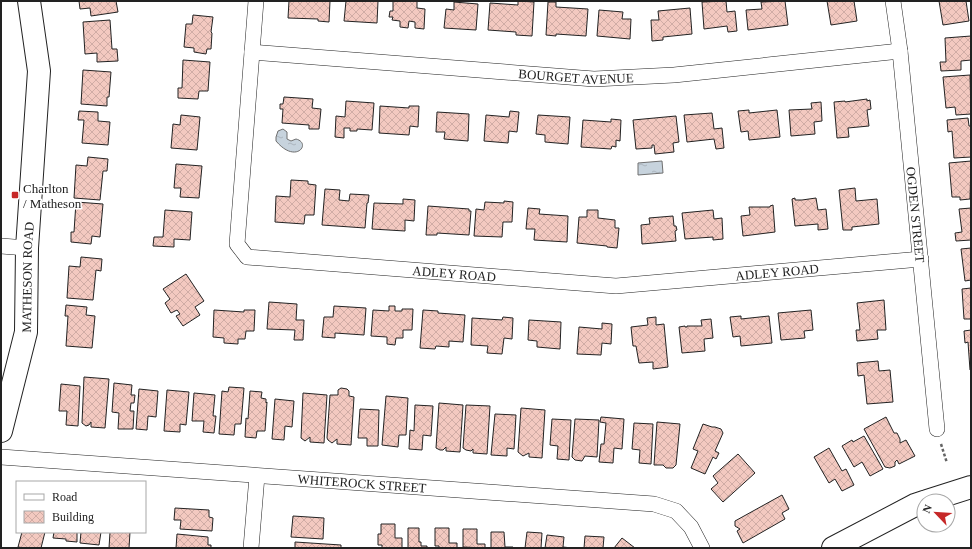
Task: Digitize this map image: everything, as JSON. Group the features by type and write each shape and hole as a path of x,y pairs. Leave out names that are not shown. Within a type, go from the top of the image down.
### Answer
{"street":[{"name":"MATHESON ROAD","path":"1,431 26,332 27,248 39,71 29,1"},
{"name":"ADLEY ROAD","path":"256,1 236,244 247,257 616,286 921,259"},
{"name":"OGDEN STREET","path":"893,1 900,51 937,429"},
{"name":"BOURGET AVENUE","path":"252,52 594,79 674,75 900,51"},
{"path":"1,246 27,248"},
{"name":"WHITEROCK STREET","path":"1,457 654,504 676,511 691,527 702,548"},
{"path":"251,548 257,476"},
{"path":"952,493 971,487"},
{"path":"833,548 916,505"}],"path":[{"path":"937,429 947,463"}],"water":[{"path":"283,129 287,132 287,139 291,141 296,139 301,141 302,148 300,150 295,152 290,151 283,148 276,141 278,131"},
{"path":"662,161 663,173 638,175 638,163"}],"building":[{"path":"79,1 116,1 118,12 91,16 90,8 80,9"},
{"path":"289,1 330,1 329,22 318,21 318,19 288,18"},
{"path":"346,1 378,1 377,23 344,21"},
{"path":"393,1 417,1 417,8 425,9 424,29 415,28 415,22 409,21 408,28 400,27 400,21 392,20 393,17 389,17 390,11 393,11"},
{"path":"518,1 534,2 532,36 516,35 516,32 488,30 490,3 518,5"},
{"path":"726,1 727,12 735,11 737,31 728,32 727,26 704,29 702,2"},
{"path":"785,1 788,25 748,30 746,10 762,9 761,2"},
{"path":"827,1 854,1 857,21 831,25"},
{"path":"939,1 966,1 969,21 943,25"},
{"path":"454,2 478,4 476,30 444,28 446,9 454,10"},
{"path":"548,2 556,2 556,7 588,9 586,36 556,34 556,36 546,35"},
{"path":"690,8 692,34 663,37 663,40 652,41 651,20 659,20 658,11"},
{"path":"599,10 623,12 622,19 631,19 630,39 597,36"},
{"path":"193,15 213,17 211,49 207,49 206,54 194,52 194,48 184,47 186,24 192,24"},
{"path":"110,20 112,49 117,49 118,61 97,62 97,53 85,54 83,22"},
{"path":"971,36 971,60 961,61 961,70 941,71 940,62 946,62 945,38"},
{"path":"183,60 210,62 208,91 199,91 198,99 178,98 178,88 182,88"},
{"path":"83,70 111,72 107,106 81,104"},
{"path":"970,75 971,114 956,115 955,107 946,108 943,77"},
{"path":"284,97 313,99 312,108 321,109 319,129 309,129 309,125 282,123 283,109 280,109 280,104 283,104"},
{"path":"867,99 867,101 870,100 871,109 867,110 869,126 848,128 849,137 837,138 834,102"},
{"path":"346,101 374,103 372,130 357,129 357,131 350,131 350,128 344,128 344,138 335,137 336,116 345,117"},
{"path":"821,102 822,121 814,122 815,134 791,136 789,110 812,109 811,103"},
{"path":"380,106 409,108 409,106 419,106 418,127 410,126 409,135 379,133"},
{"path":"749,110 749,113 777,110 780,137 749,140 748,131 741,132 738,111"},
{"path":"79,111 98,112 98,121 110,122 108,145 82,143 84,120 78,120"},
{"path":"510,111 519,112 517,132 509,131 508,143 484,141 486,115 509,117"},
{"path":"437,112 469,114 468,141 444,139 445,132 436,132"},
{"path":"712,113 714,129 722,128 724,148 716,149 714,139 687,142 684,115"},
{"path":"181,115 200,117 197,150 171,148 173,124 180,125"},
{"path":"538,115 570,117 568,144 545,142 545,135 536,134"},
{"path":"676,116 679,142 673,143 674,152 655,154 654,145 652,145 652,148 636,149 633,120"},
{"path":"968,118 969,126 971,126 971,157 954,158 952,131 948,132 947,120"},
{"path":"611,119 621,120 620,141 616,140 616,147 612,146 611,149 581,147 583,120 611,122"},
{"path":"88,157 108,159 107,171 103,171 100,200 74,198 76,165 87,166"},
{"path":"971,161 970,199 960,200 960,197 952,197 949,163"},
{"path":"176,164 202,166 199,198 180,197 181,188 174,188"},
{"path":"291,180 308,181 308,184 316,185 314,215 305,215 304,224 275,222 276,196 290,197"},
{"path":"855,188 856,201 877,199 879,224 852,227 852,230 843,230 839,190"},
{"path":"325,189 340,190 339,200 349,201 350,194 369,195 365,228 322,225"},
{"path":"795,198 795,200 802,200 816,198 818,210 826,209 828,229 818,230 818,224 795,226 792,199"},
{"path":"403,199 415,200 414,221 405,220 405,231 372,229 374,203 403,204"},
{"path":"504,201 513,202 512,222 503,222 502,237 474,236 476,209 484,210 485,202 504,203"},
{"path":"76,202 103,204 100,237 92,236 91,244 71,242 71,232 74,232"},
{"path":"773,205 775,232 743,236 741,216 750,215 749,207 770,207"},
{"path":"428,206 469,209 469,211 471,211 469,235 437,233 437,235 426,235"},
{"path":"528,208 540,209 539,214 568,216 567,242 534,240 535,229 526,229"},
{"path":"971,208 971,240 956,241 955,233 962,232 959,209"},
{"path":"165,210 192,212 190,240 174,239 174,247 153,246 154,237 163,237"},
{"path":"587,210 598,210 598,218 615,220 615,228 619,228 617,248 577,243 579,217 587,217"},
{"path":"713,210 714,219 722,218 723,239 713,240 713,237 685,239 682,213"},
{"path":"673,216 674,226 676,226 677,230 675,231 676,241 642,244 641,225 650,224 649,218"},
{"path":"971,248 971,280 965,281 961,249"},
{"path":"81,257 102,259 101,271 96,270 93,300 67,298 69,266 80,267"},
{"path":"186,274 204,301 195,307 200,315 183,326 176,316 180,314 177,310 171,313 165,303 170,299 163,289"},
{"path":"971,288 971,319 964,319 962,289"},
{"path":"884,300 886,330 877,330 878,339 857,341 856,330 860,330 857,303"},
{"path":"269,302 297,304 296,320 304,320 303,340 294,340 295,330 267,329"},
{"path":"66,305 87,307 86,315 95,316 92,348 66,346 68,316 65,316"},
{"path":"334,306 366,308 364,335 335,333 335,338 322,337 324,317 333,317"},
{"path":"389,306 395,306 395,311 402,311 402,309 413,309 412,330 403,330 403,338 396,338 395,345 387,344 387,337 371,336 373,310 389,311"},
{"path":"214,310 244,312 244,310 255,310 254,331 246,331 245,339 238,339 238,344 224,343 224,338 213,337"},
{"path":"423,310 438,311 438,313 465,315 463,342 449,341 449,347 436,346 435,349 420,348"},
{"path":"811,310 813,330 804,331 805,338 781,340 778,313"},
{"path":"741,316 741,319 769,316 772,343 741,346 740,336 733,337 730,317"},
{"path":"503,317 513,318 512,339 504,338 502,354 487,353 488,346 471,345 472,318 502,320"},
{"path":"656,317 656,325 664,324 668,367 653,369 653,362 639,363 636,346 633,346 631,327 648,325 647,318"},
{"path":"711,319 713,338 704,339 705,351 682,353 679,327 702,326 701,320"},
{"path":"529,320 561,322 560,349 537,347 537,341 528,340"},
{"path":"602,323 612,324 611,344 602,343 601,355 577,354 579,327 602,329"},
{"path":"971,330 970,370 968,342 965,343 964,331"},
{"path":"878,361 879,371 890,370 893,402 867,404 864,375 858,376 857,363"},
{"path":"84,377 109,379 105,428 91,427 91,422 86,426 82,423"},
{"path":"114,383 132,385 131,395 135,395 134,403 131,403 130,411 134,411 133,429 118,429 119,413 112,412"},
{"path":"61,384 80,386 78,426 66,425 67,411 59,411"},
{"path":"229,387 244,388 241,424 235,424 234,435 219,434 222,391 228,392"},
{"path":"341,388 347,389 349,391 349,396 354,397 351,445 337,444 337,439 332,443 327,438 330,395 338,395 338,390"},
{"path":"139,389 158,391 156,417 148,416 147,430 136,429"},
{"path":"167,390 189,392 186,425 180,424 180,432 164,431"},
{"path":"250,391 262,392 261,398 266,399 266,403 267,402 265,431 257,431 256,438 245,437"},
{"path":"194,393 215,395 213,416 216,416 214,433 203,432 204,421 192,421"},
{"path":"303,393 327,395 324,443 310,442 310,437 305,441 301,438"},
{"path":"386,396 408,398 406,435 399,435 398,447 382,445"},
{"path":"275,399 294,401 292,427 285,426 284,440 272,439"},
{"path":"439,403 463,405 460,452 446,451 446,447 443,450 436,448"},
{"path":"415,405 433,406 431,436 423,435 422,450 409,449 410,430 414,431"},
{"path":"466,405 490,406 487,454 473,453 473,449 471,451 463,448"},
{"path":"521,408 545,410 542,458 529,457 529,453 523,456 518,452"},
{"path":"360,409 379,410 378,446 367,446 367,438 358,438"},
{"path":"495,414 516,415 514,449 507,448 507,456 491,455"},
{"path":"601,417 624,419 622,449 614,448 613,463 599,462 601,444 604,444 606,423 600,422"},
{"path":"886,417 894,433 897,433 900,443 906,440 915,456 899,464 897,460 895,462 895,466 890,468 885,467 864,429"},
{"path":"552,419 571,420 569,460 557,459 558,446 550,445"},
{"path":"575,419 599,420 597,457 585,456 582,461 575,460 572,457"},
{"path":"657,422 680,424 676,465 673,468 666,468 663,465 654,465"},
{"path":"634,423 653,424 651,464 639,463 640,450 632,449"},
{"path":"703,424 721,429 723,433 715,451 719,453 716,459 713,457 705,474 691,468 698,451 693,449"},
{"path":"864,436 883,469 870,476 862,462 854,467 842,446 852,440 853,442"},
{"path":"829,448 842,471 846,469 854,485 842,491 835,479 829,483 814,457"},
{"path":"738,454 755,473 723,502 711,489 718,483 713,476"},
{"path":"782,495 789,509 782,513 785,519 743,543 737,531 740,529 735,526 735,521"},
{"path":"175,508 209,510 209,517 213,518 212,531 180,529 181,520 174,520"},
{"path":"293,516 324,518 323,539 291,537"},
{"path":"381,524 395,524 395,538 402,538 402,548 382,548 382,545 378,545 378,534 381,534"},
{"path":"408,528 419,528 419,542 421,542 421,546 427,546 427,548 408,548"},
{"path":"435,528 449,528 449,543 457,543 457,548 439,548 439,546 435,546"},
{"path":"463,529 477,529 477,544 485,544 485,548 463,547"},
{"path":"491,532 504,532 505,547 513,547 491,548"},
{"path":"527,532 542,533 541,548 525,548"},
{"path":"22,533 45,533 41,548 18,547"},
{"path":"54,533 77,533 77,542 53,538"},
{"path":"81,533 101,533 99,545 80,543"},
{"path":"110,533 130,533 129,548 109,548"},
{"path":"177,534 208,537 208,545 211,545 211,548 176,548"},
{"path":"547,535 564,537 563,547 572,548 545,548"},
{"path":"585,536 604,537 603,548 584,548"},
{"path":"622,538 635,548 614,548"},
{"path":"295,542 341,545 341,548 295,548"}],"place":[{"name":"Charlton / Matheson","path":"15,195"}]}
